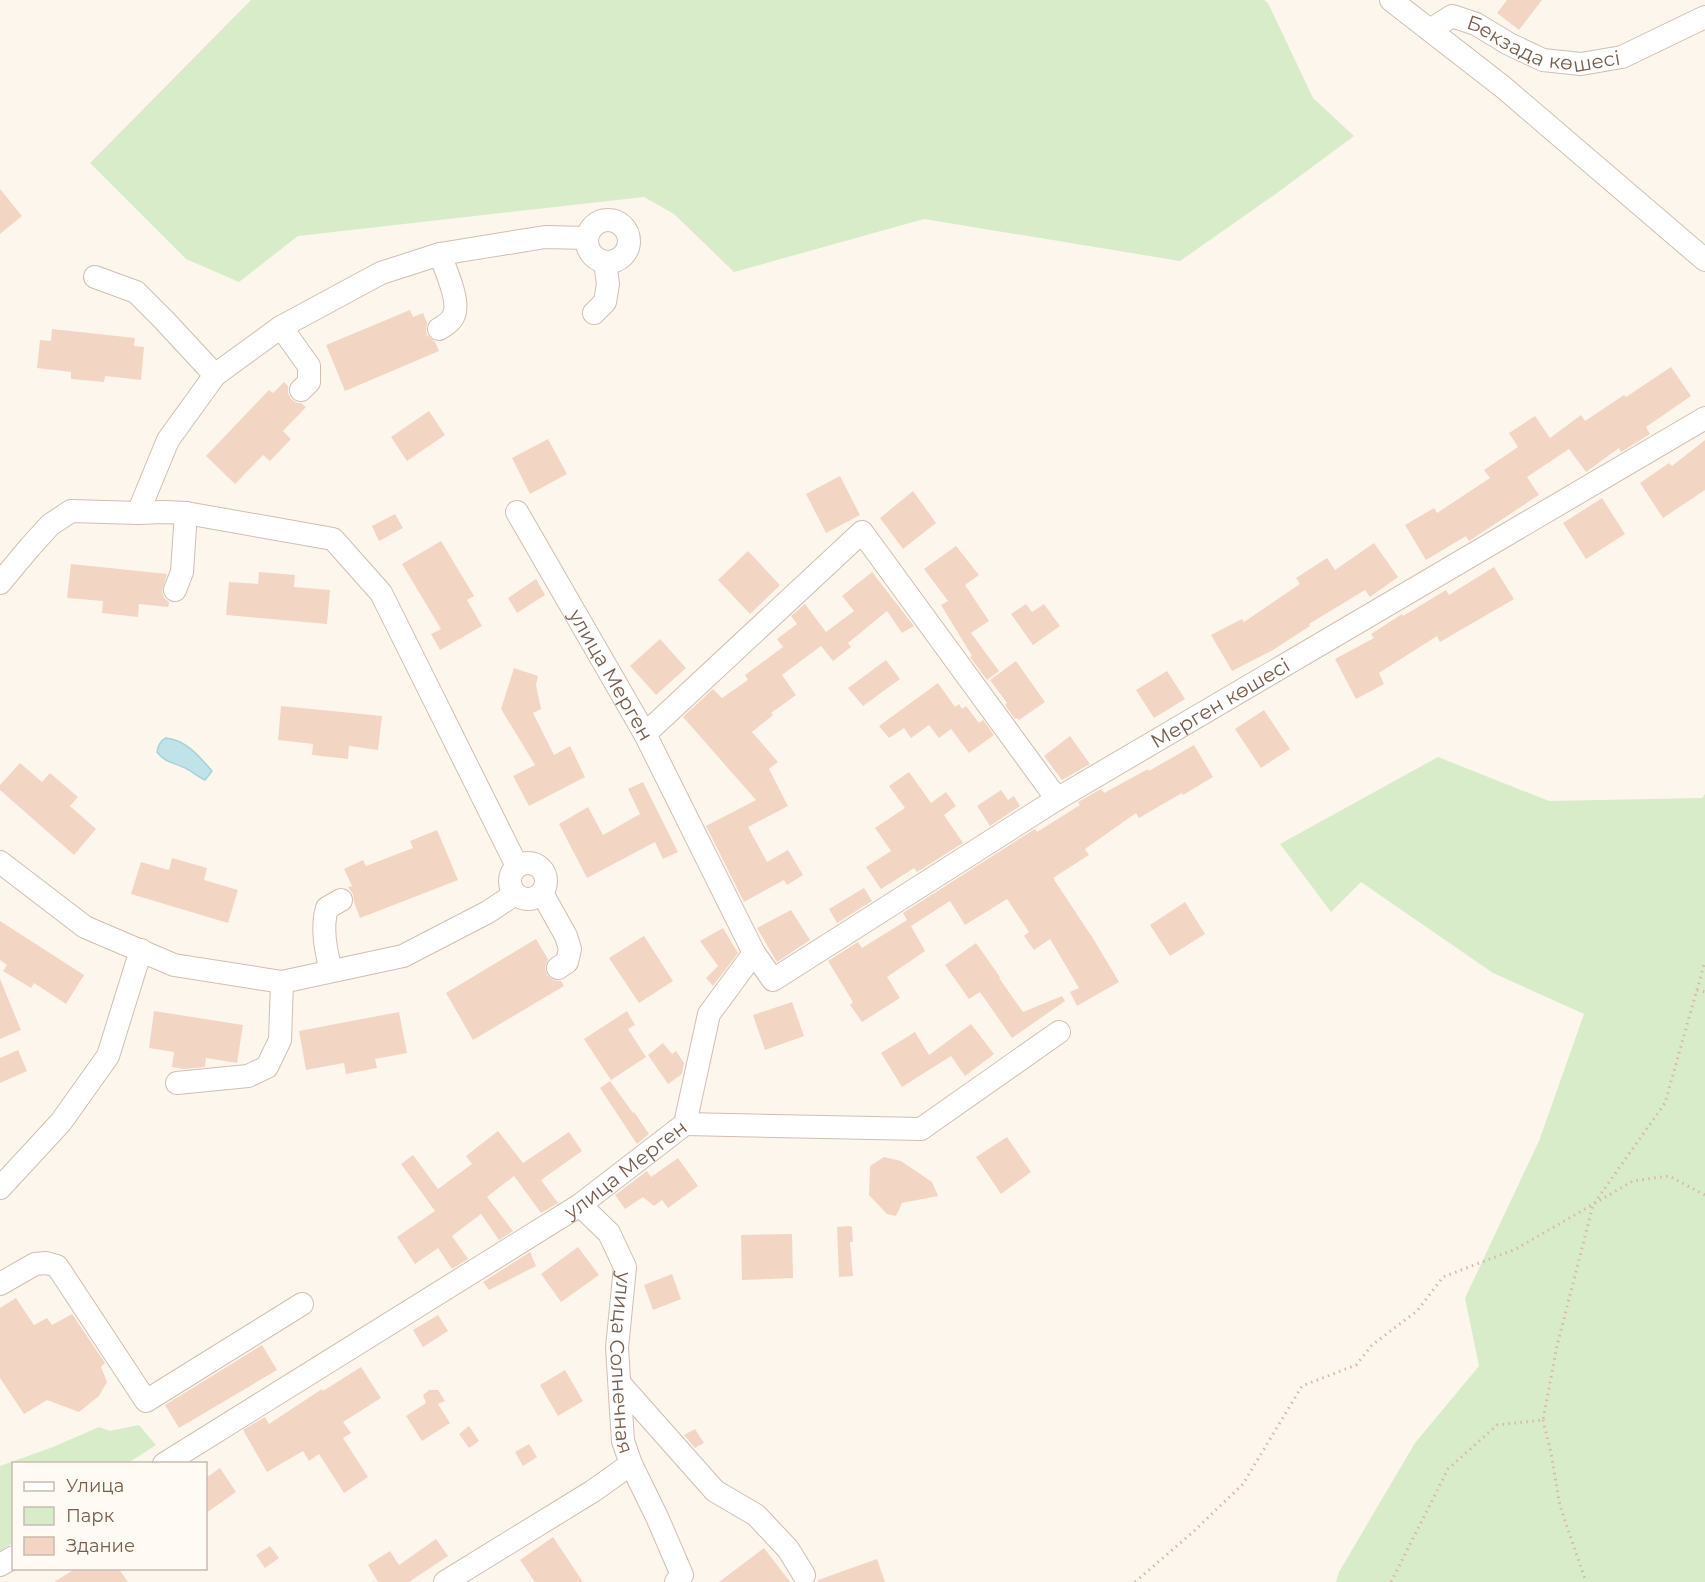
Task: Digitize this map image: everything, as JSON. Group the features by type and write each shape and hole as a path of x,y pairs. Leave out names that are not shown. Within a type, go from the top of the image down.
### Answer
{"street":[{"path":"1390,0 1503,87 1705,260"},
{"name":"Бекзада көшесі","path":"1430,30 1452,16 1476,24 1509,44 1543,60 1581,64 1622,57 1705,17"},
{"path":"612,220 622,225 628,234 629,246 625,255 615,262 604,262 594,258 588,249 587,238 592,227 601,221 612,220"},
{"path":"138,513 168,440 215,375 281,327 381,273 440,254 545,237 587,238"},
{"path":"439,329 452,318 456,311 454,297 440,254"},
{"path":"594,313 605,302 608,284 604,262"},
{"path":"95,277 136,292 215,375"},
{"path":"281,327 309,366 309,382 301,390"},
{"name":"Мерген көшесі","path":"754,953 773,980 1057,799 1705,418"},
{"path":"0,583 50,525 71,511 186,513 333,539 381,593 517,866"},
{"name":"улица Мерген","path":"167,1462 580,1205 685,1124 709,1014 754,953 645,734 518,512"},
{"path":"176,590 182,572 186,513"},
{"path":"645,734 862,532 1057,799"},
{"path":"526,863 537,865 544,872 546,882 542,893 534,898 524,899 515,894 510,885 510,874 517,866 526,863"},
{"path":"4,871 85,927 174,965 282,982 403,956 488,912 515,894"},
{"path":"542,893 566,936 570,949 567,962 558,968"},
{"path":"331,971 326,953 325,919 327,908 341,900"},
{"path":"0,1188 61,1122 108,1056 141,950"},
{"path":"177,1083 248,1076 267,1067 280,1040 282,982"},
{"path":"685,1124 921,1129 1059,1032"},
{"name":"улица Солнечная","path":"580,1205 609,1233 625,1267 617,1347 623,1441 631,1464 682,1575 676,1582"},
{"path":"0,1284 35,1264 46,1263 57,1266 146,1401 302,1304"},
{"path":"621,1385 715,1491 756,1515 788,1550 804,1575"},
{"path":"445,1582 593,1491 631,1464"}],"path":[{"path":"1586,1582 1560,1506 1543,1420 1557,1346 1593,1205 1665,1103 1705,961"},
{"path":"1697,990 1705,992"},
{"path":"1135,1582 1193,1532 1243,1484 1302,1386 1356,1365 1372,1345 1417,1311 1443,1277 1516,1248 1634,1181 1669,1176 1705,1194"},
{"path":"1391,1582 1448,1469 1497,1425 1543,1420"}],"green space":[{"path":"251,0 1264,0 1268,3 1313,98 1354,136 1180,261 924,219 734,272 674,214 644,197 298,236 239,282 186,259 90,163"},
{"path":"1438,757 1549,801 1702,798 1705,794 1705,1582 1336,1582 1339,1572 1415,1443 1479,1366 1465,1298 1539,1141 1584,1014 1493,973 1361,882 1331,912 1280,844"},
{"path":"139,1425 156,1445 130,1462 12,1462 12,1543 0,1552 0,1466 99,1427 110,1431"}],"water":[{"path":"166,738 186,745 202,760 212,771 205,780 160,756 157,752 158,747"}],"building":[{"path":"1507,0 1542,0 1519,30 1497,13"},
{"path":"0,189 22,216 0,234"},
{"path":"410,310 413,317 423,313 427,323 427,335 435,342 439,351 345,391 326,345"},
{"path":"52,329 135,338 134,346 144,347 141,380 105,376 104,382 71,379 71,372 37,368 40,340 51,341"},
{"path":"1671,367 1691,396 1646,427 1650,434 1621,452 1619,448 1586,472 1569,449 1527,477 1539,495 1469,541 1466,536 1426,560 1405,525 1434,508 1437,513 1490,478 1484,470 1518,447 1509,433 1535,416 1550,438 1581,415 1585,421"},
{"path":"284,382 288,386 291,399 306,407 283,431 291,439 270,461 263,455 235,484 206,456 269,390 273,393"},
{"path":"429,411 445,435 407,461 391,437"},
{"path":"548,439 567,474 530,494 512,458"},
{"path":"1705,440 1705,490 1663,518 1640,483 1669,463 1672,466"},
{"path":"840,476 860,515 826,533 806,494"},
{"path":"913,491 936,523 903,549 880,518"},
{"path":"1602,498 1625,534 1586,559 1563,523"},
{"path":"395,514 403,528 379,541 372,526"},
{"path":"441,541 474,596 467,600 482,626 440,650 431,634 441,629 402,564"},
{"path":"1374,543 1398,577 1370,597 1365,590 1309,624 1310,626 1273,650 1232,671 1211,635 1242,619 1244,622 1300,584 1296,578 1327,558 1335,570"},
{"path":"956,546 979,575 965,585 989,621 971,633 999,671 987,680 970,657 972,656 941,605 948,601 924,569"},
{"path":"748,551 780,585 750,614 718,580"},
{"path":"71,564 167,574 162,591 164,598 169,602 168,607 139,604 138,617 102,613 103,601 67,598"},
{"path":"1494,567 1514,599 1440,642 1437,636 1379,673 1384,684 1356,699 1335,659 1374,638 1371,634 1402,614 1403,616 1446,590 1449,595"},
{"path":"259,572 295,575 294,587 330,590 327,624 226,615 229,582 258,584"},
{"path":"872,572 914,626 902,633 887,611 848,643 851,647 833,661 821,646 782,675 796,695 771,713 773,715 752,732 778,762 769,769 788,806 748,827 767,862 788,850 803,875 787,885 784,880 744,902 706,826 756,800 683,717 713,689 722,698 748,680 745,675 783,647 777,639 797,624 791,616 805,604 826,632 854,611 842,596"},
{"path":"536,579 545,595 517,613 508,598"},
{"path":"1026,604 1032,612 1044,604 1060,626 1033,645 1011,614"},
{"path":"660,639 686,668 656,695 630,666"},
{"path":"886,660 900,679 863,706 848,688"},
{"path":"1016,661 1045,702 1019,720 1015,719 1005,705 1007,703 990,680"},
{"path":"514,668 538,676 536,685 541,709 533,713 554,755 570,746 585,777 529,806 513,776 535,765 501,709"},
{"path":"1167,671 1185,699 1154,718 1136,690"},
{"path":"938,683 955,707 959,704 962,709 966,706 979,723 983,720 994,735 969,753 951,729 939,738 929,725 911,738 904,728 889,738 879,726"},
{"path":"281,706 382,716 378,750 349,746 348,759 312,755 313,744 278,740"},
{"path":"1264,710 1290,749 1261,768 1235,729"},
{"path":"1070,736 1090,764 1062,780 1044,756"},
{"path":"1194,745 1213,777 1139,818 1136,813 1085,849 1089,855 1053,878 1119,982 1077,1006 1070,992 1079,988 1050,939 1034,950 1024,936 1029,932 1007,899 965,925 950,901 911,926 925,951 887,977 900,998 862,1022 850,1005 853,1002 828,961 858,942 862,948 907,920 903,913 1035,829 1037,832 1080,805 1078,802 1101,789 1104,793 1148,769 1149,771"},
{"path":"20,763 42,782 50,773 78,797 70,806 96,829 74,855 0,790 0,785"},
{"path":"909,772 931,803 946,792 956,806 944,815 963,843 917,872 914,868 881,889 866,867 891,851 875,828 905,808 889,786"},
{"path":"643,782 678,852 663,859 655,842 587,878 559,824 588,807 603,835 640,814 628,789"},
{"path":"1001,790 1008,800 1014,796 1020,806 990,826 977,806"},
{"path":"437,830 458,880 360,918 353,894 348,887 352,886 344,869 363,860 366,866 413,848 410,841"},
{"path":"172,858 207,868 204,880 238,890 228,923 131,894 141,862 169,870"},
{"path":"864,888 872,901 837,923 829,909"},
{"path":"1185,902 1205,934 1170,956 1150,925"},
{"path":"791,910 810,940 777,962 757,928"},
{"path":"0,921 84,975 66,1004 34,983 31,988 3,971 7,965 0,960"},
{"path":"723,928 738,953 713,986 706,978 718,966 700,941"},
{"path":"644,936 673,981 639,1003 609,958"},
{"path":"536,939 548,959 545,968 547,975 553,980 561,981 564,986 473,1040 446,993"},
{"path":"976,943 1023,1012 1062,996 1065,1001 1012,1038 980,992 969,999 945,965"},
{"path":"0,979 21,1030 0,1039"},
{"path":"792,1002 804,1036 765,1050 753,1015"},
{"path":"154,1011 243,1025 237,1063 206,1058 205,1067 183,1069 172,1067 174,1052 149,1048"},
{"path":"627,1011 635,1025 628,1029 646,1057 611,1080 584,1039"},
{"path":"399,1012 407,1053 375,1059 377,1068 346,1074 344,1063 306,1070 299,1031"},
{"path":"971,1024 994,1054 965,1076 951,1056 902,1087 881,1053 915,1032 929,1055"},
{"path":"663,1043 672,1054 676,1051 684,1063 682,1074 668,1084 648,1055"},
{"path":"18,1050 27,1071 0,1083 0,1058"},
{"path":"610,1081 649,1134 637,1144 600,1088"},
{"path":"498,1131 523,1163 569,1132 582,1151 541,1180 558,1203 541,1213 514,1176 487,1197 513,1231 499,1240 481,1214 452,1236 468,1259 452,1269 438,1248 415,1264 397,1237 435,1211 401,1164 413,1155 438,1189 472,1164 466,1156"},
{"path":"1007,1137 1031,1172 1001,1194 976,1157"},
{"path":"884,1157 901,1161 932,1182 938,1196 902,1203 896,1216 887,1214 869,1195 870,1166"},
{"path":"678,1158 698,1186 668,1208 662,1200 654,1206 643,1197 625,1209 615,1195 647,1171 651,1177"},
{"path":"837,1227 852,1227 853,1242 850,1242 853,1276 839,1277"},
{"path":"792,1234 793,1278 742,1280 741,1235"},
{"path":"578,1247 599,1275 561,1302 541,1274"},
{"path":"530,1252 536,1266 489,1290 483,1282"},
{"path":"672,1274 681,1299 653,1310 644,1285"},
{"path":"16,1298 34,1325 47,1318 52,1325 72,1314 105,1363 101,1367 107,1382 99,1396 79,1412 47,1400 24,1414 0,1378 0,1308"},
{"path":"438,1315 448,1331 423,1347 413,1330"},
{"path":"262,1345 277,1370 179,1428 165,1405"},
{"path":"361,1367 381,1398 343,1422 351,1433 343,1438 368,1477 344,1493 319,1454 309,1461 303,1451 267,1472 243,1430 265,1417 269,1424 322,1389 323,1391"},
{"path":"565,1370 583,1401 558,1416 540,1385"},
{"path":"429,1390 438,1390 445,1401 438,1404 450,1423 422,1441 406,1416 426,1403 423,1395"},
{"path":"469,1426 479,1441 469,1448 459,1434"},
{"path":"695,1429 704,1443 695,1448 684,1435"},
{"path":"529,1444 537,1457 523,1466 515,1452"},
{"path":"220,1468 236,1492 207,1512 207,1477"},
{"path":"553,1537 583,1582 535,1582 520,1560"},
{"path":"436,1539 448,1556 409,1582 378,1582 368,1565 390,1551 399,1565"},
{"path":"270,1546 279,1558 265,1568 256,1555"},
{"path":"764,1548 790,1582 719,1582"},
{"path":"877,1559 885,1582 818,1582 818,1580"},
{"path":"73,1570 120,1570 128,1582 54,1582"}]}
